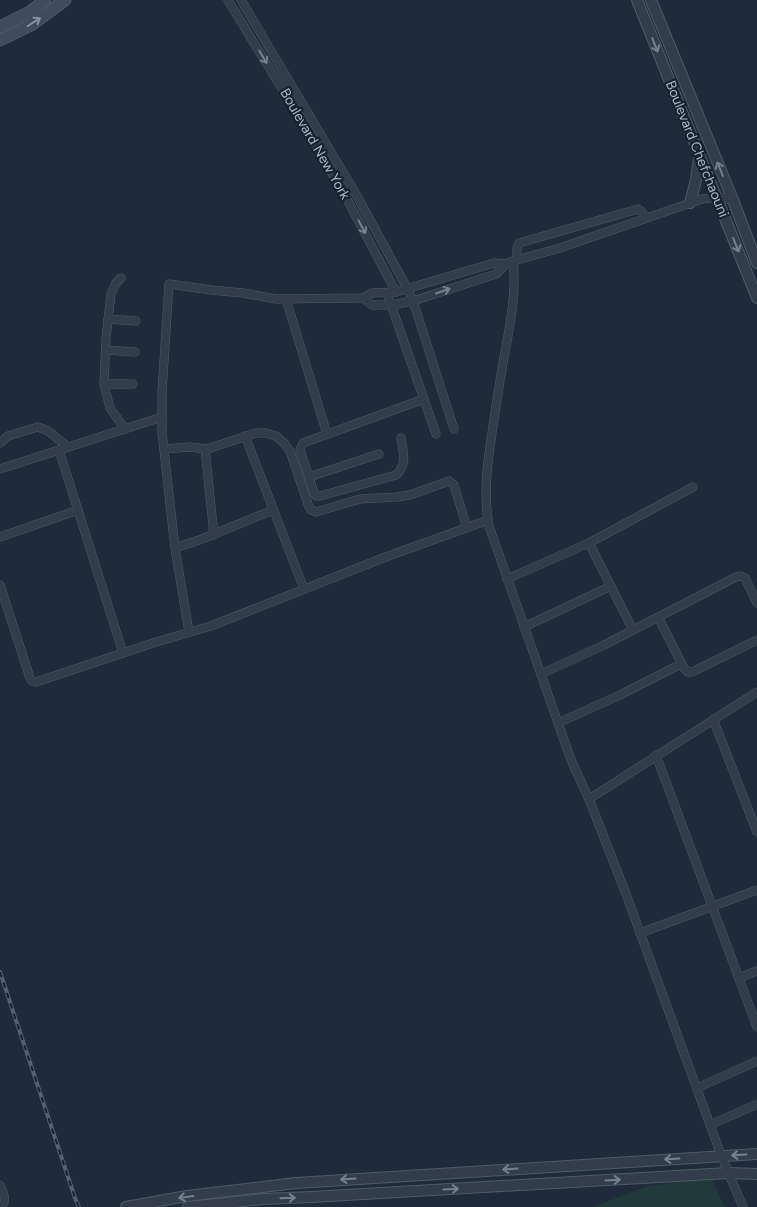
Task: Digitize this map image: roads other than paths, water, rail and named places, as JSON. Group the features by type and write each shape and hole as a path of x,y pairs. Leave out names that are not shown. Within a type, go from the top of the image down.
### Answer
{"main road":[{"path":"0,26 30,12 44,0"},
{"path":"0,40 31,25 65,0"}],"street":[{"name":"Boulevard New York","path":"228,0 348,200 391,292 392,306 436,434"},
{"name":"Boulevard New York","path":"241,0 357,196 407,288 413,301 454,429"},
{"name":"Boulevard Chefchaouni","path":"637,0 757,298"},
{"name":"Boulevard Chefchaouni","path":"651,0 757,263"},
{"path":"248,32 256,26"},
{"path":"670,84 683,79"},
{"path":"314,142 322,138"},
{"path":"690,204 696,180 699,155"},
{"path":"348,200 357,196"},
{"path":"189,632 175,548 162,417 169,284 243,293 265,298 363,298 372,293 391,292 494,263 512,262 560,248 702,199 733,200"},
{"path":"646,218 638,209 519,243 512,262 513,306 496,400 485,499 491,534 571,760 589,799 721,1156 743,1207"},
{"path":"363,298 372,305 392,306 413,301 496,274 512,262"},
{"path":"120,278 111,294 104,384 110,408 125,429"},
{"path":"286,299 327,434"},
{"path":"108,318 136,321"},
{"path":"106,350 135,352"},
{"path":"104,384 132,384"},
{"path":"401,438 405,463 394,476 320,496 316,496 314,493 300,450 304,442 424,399"},
{"path":"0,469 162,417"},
{"path":"0,443 8,436 38,427 48,431 68,447"},
{"path":"164,449 213,448 256,433 276,436 290,451 309,507 314,512 360,499 410,495 449,481 454,485 467,528"},
{"path":"245,436 304,589"},
{"path":"204,449 214,535"},
{"path":"59,450 123,653"},
{"path":"309,477 379,454"},
{"path":"507,580 588,543 693,487"},
{"path":"0,538 78,510"},
{"path":"175,548 214,535 273,510"},
{"path":"0,585 30,678 36,682 211,626 383,558 488,520"},
{"path":"588,543 633,630"},
{"path":"541,674 604,645 739,576 745,578 757,603"},
{"path":"524,627 610,586"},
{"path":"658,617 681,664 686,670 692,672 757,640"},
{"path":"558,724 681,664"},
{"path":"589,799 757,692"},
{"path":"713,719 757,832"},
{"path":"656,755 757,1027"},
{"path":"640,933 757,890"},
{"path":"739,978 757,971"},
{"path":"697,1088 757,1061"},
{"path":"710,1124 757,1104"},
{"path":"126,1207 187,1196 296,1183 757,1154"},
{"path":"188,1207 263,1199 728,1173 757,1174"},
{"path":"0,1185 5,1200 1,1207"},
{"path":"224,1192 226,1202"}],"railway":[{"path":"0,972 79,1207"}]}
